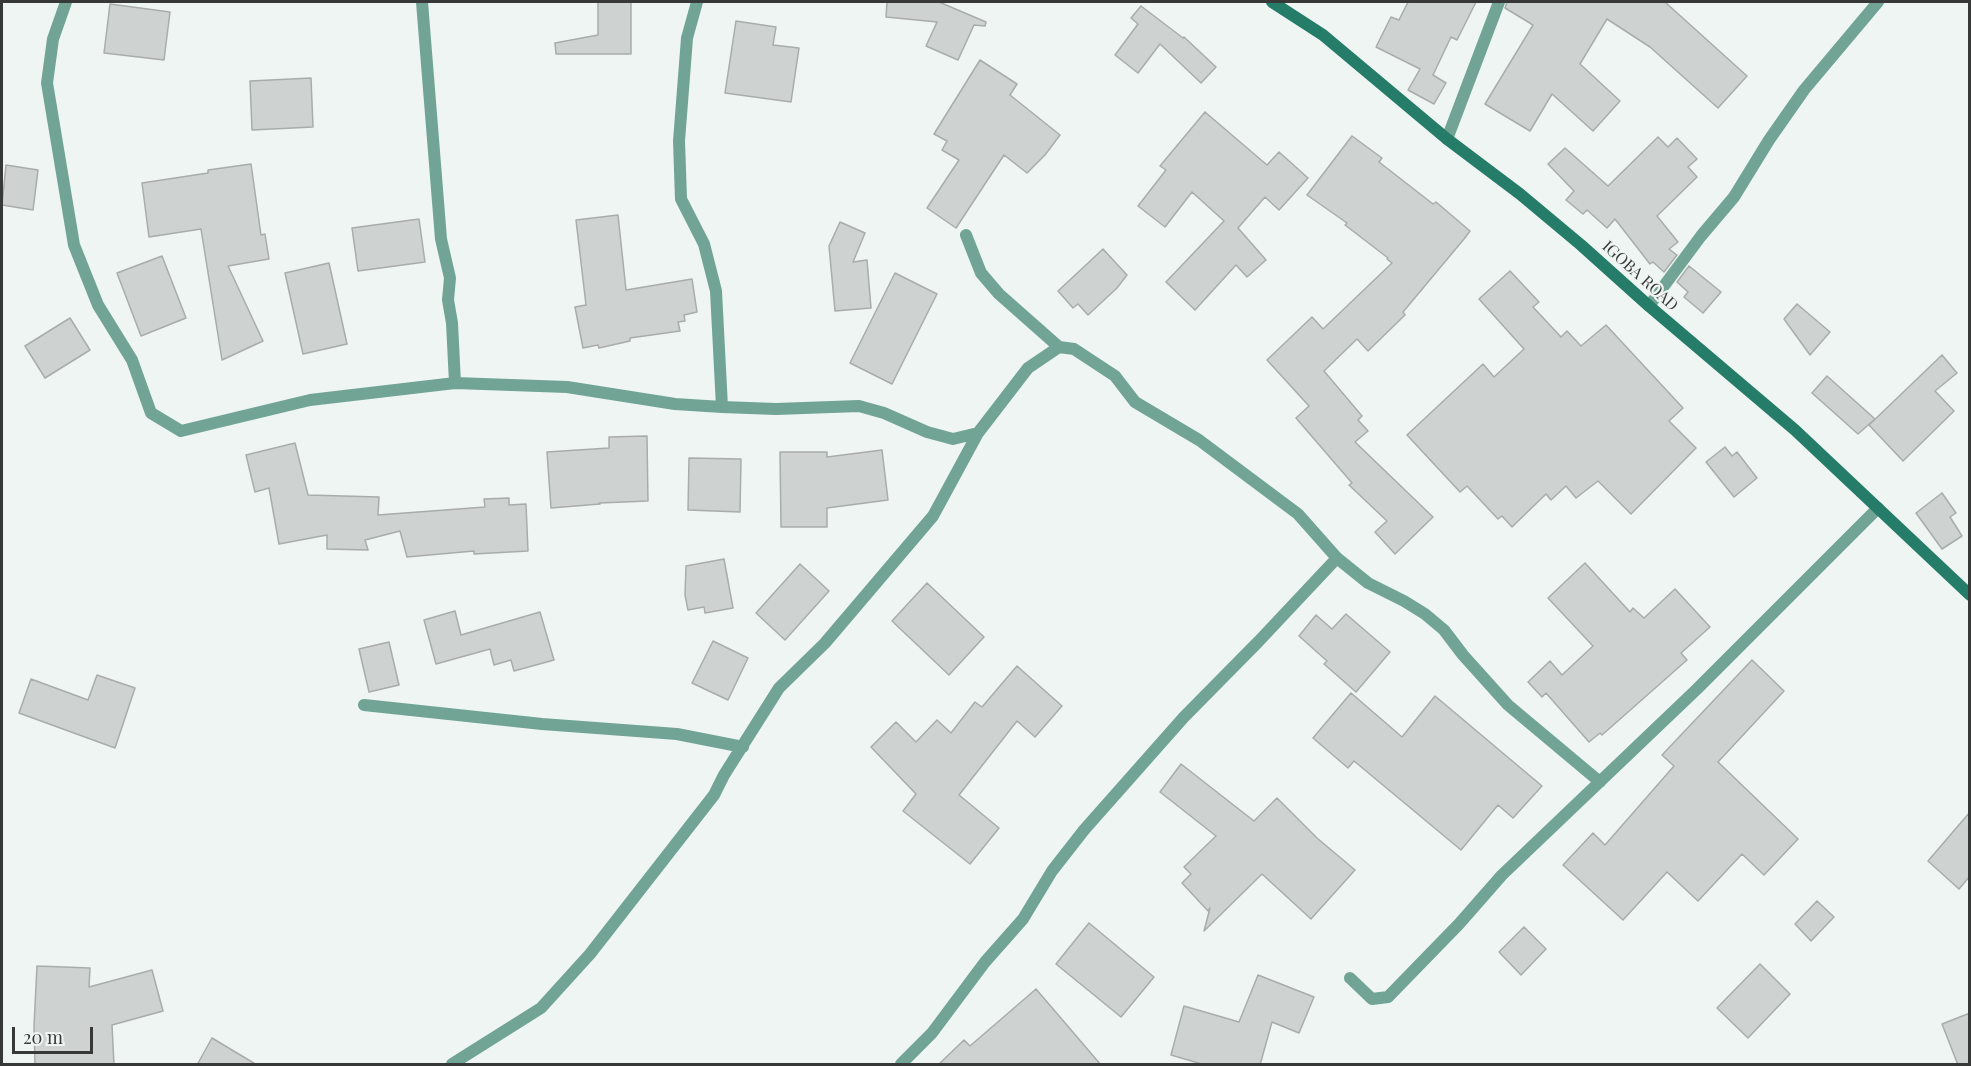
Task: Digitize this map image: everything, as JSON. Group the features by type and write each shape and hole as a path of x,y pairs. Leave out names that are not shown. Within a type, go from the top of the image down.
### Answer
{"street":[{"path":"66,2 53,39 47,83 74,245 98,305 132,360 151,413 181,431 310,400 455,383 567,387 675,404 722,407 776,409 859,406 884,413 927,432 953,439 978,433"},
{"path":"422,2 441,239 450,278 448,300 452,323 455,383"},
{"path":"697,2 687,38 679,141 681,199 705,244 716,291 722,407"},
{"name":"IGOBA ROAD","path":"1272,2 1323,35 1447,139 1581,244 1649,306 1795,430 1970,595"},
{"path":"1447,139 1499,2"},
{"path":"1649,306 1701,236 1734,197 1769,140 1804,90 1878,2"},
{"path":"966,235 981,273 999,294 1059,346 1074,349 1095,361 1115,376 1135,402 1199,440 1298,514 1337,558 1368,583 1411,606 1444,630 1508,705 1600,782"},
{"path":"452,1065 541,1008 590,954 714,795 724,775 779,688 825,643 933,516 978,433 1028,368 1059,346"},
{"path":"1350,978 1372,999 1388,998 1502,875 1697,689 1878,508"},
{"path":"901,1065 933,1033 985,962 1023,919 1052,871 1084,830 1184,717 1337,558"},
{"path":"364,705 542,724 677,734 743,747"}],"building":[{"path":"598,2 631,2 631,54 556,54 555,43 598,35"},
{"path":"887,2 939,2 986,22 985,26 974,25 958,60 926,46 937,22 886,17"},
{"path":"1408,2 1476,2 1457,40 1451,37 1433,75 1446,83 1434,104 1408,90 1420,69 1376,47 1391,17 1399,20"},
{"path":"1507,2 1665,2 1747,76 1718,108 1650,47 1607,19 1580,64 1620,101 1593,131 1552,94 1530,131 1485,104 1533,25 1505,8"},
{"path":"110,4 170,12 164,60 104,53"},
{"path":"1141,6 1184,37 1216,67 1201,83 1160,44 1138,73 1115,55 1138,24 1131,18"},
{"path":"736,21 776,27 773,45 799,48 791,102 725,93"},
{"path":"980,60 1017,84 1010,95 1060,135 1027,173 1004,155 956,228 927,208 959,160 942,150 947,141 934,134"},
{"path":"311,78 313,127 252,130 250,81"},
{"path":"1205,112 1267,165 1279,152 1308,178 1279,210 1265,197 1238,228 1266,260 1247,277 1236,265 1195,310 1166,282 1224,221 1192,192 1165,227 1138,206 1166,170 1160,166"},
{"path":"1352,136 1382,158 1379,162 1433,204 1436,202 1470,231 1403,312 1405,315 1368,351 1357,339 1324,371 1362,416 1358,420 1368,431 1355,442 1433,517 1395,554 1375,532 1387,521 1349,485 1352,483 1296,418 1309,406 1267,360 1312,317 1323,329 1392,263 1345,225 1347,223 1307,195"},
{"path":"1658,137 1668,147 1677,138 1697,159 1688,167 1697,177 1657,216 1678,242 1669,249 1677,255 1664,272 1653,262 1650,264 1615,219 1607,228 1587,210 1583,214 1566,200 1574,191 1548,164 1565,148 1608,186"},
{"path":"251,164 261,235 265,234 269,259 228,266 263,341 222,360 201,229 149,237 142,183"},
{"path":"6,165 38,170 33,210 2,205"},
{"path":"618,215 626,290 692,279 697,312 684,315 685,321 678,322 680,331 630,338 630,341 599,348 598,345 583,348 575,307 586,305 576,220"},
{"path":"419,219 425,262 358,271 352,228"},
{"path":"840,222 865,233 853,262 867,260 871,308 835,311 829,246"},
{"path":"1103,249 1127,275 1117,288 1088,315 1078,304 1073,308 1058,291"},
{"path":"162,256 186,318 141,336 117,273"},
{"path":"329,263 347,344 303,354 285,273"},
{"path":"1689,266 1721,292 1703,313 1684,297 1688,292 1677,282"},
{"path":"1510,271 1539,302 1533,307 1561,337 1567,331 1581,346 1606,325 1683,408 1669,421 1696,448 1631,514 1598,481 1576,498 1566,486 1551,500 1546,494 1512,527 1502,516 1498,519 1467,486 1460,492 1407,435 1483,364 1494,377 1524,349 1479,299"},
{"path":"895,273 937,294 892,384 850,363"},
{"path":"1797,304 1830,332 1810,355 1784,319"},
{"path":"70,318 90,350 45,378 25,346"},
{"path":"1942,355 1957,373 1935,391 1954,411 1903,461 1869,425"},
{"path":"1827,376 1875,419 1858,434 1812,393"},
{"path":"647,436 648,501 551,508 547,452 609,448 609,437"},
{"path":"295,443 308,495 379,497 378,515 485,507 484,499 509,498 509,505 526,504 528,551 474,554 474,551 407,557 400,531 365,540 368,550 327,549 327,535 279,544 269,488 255,492 246,455"},
{"path":"1725,447 1732,456 1737,452 1757,478 1734,497 1706,462"},
{"path":"882,450 888,500 827,508 827,527 781,527 780,452 827,452 827,457"},
{"path":"689,458 741,459 740,512 688,510"},
{"path":"1942,493 1956,513 1950,517 1962,536 1942,549 1916,513"},
{"path":"724,559 733,608 705,613 704,607 688,610 685,595 686,566"},
{"path":"1585,563 1630,612 1633,608 1644,618 1675,589 1710,627 1681,653 1687,660 1602,735 1600,733 1589,742 1546,693 1542,697 1528,682 1550,661 1562,675 1593,646 1548,598"},
{"path":"800,564 829,591 785,640 756,613"},
{"path":"927,583 984,637 949,675 892,621"},
{"path":"455,611 461,635 540,612 554,660 514,671 511,660 494,665 490,649 436,664 424,620"},
{"path":"1346,614 1390,652 1356,692 1324,664 1327,661 1299,636 1316,615 1332,629"},
{"path":"713,641 748,658 728,700 692,683"},
{"path":"389,642 399,685 369,692 359,649"},
{"path":"1752,660 1784,691 1718,762 1798,839 1764,875 1742,854 1698,901 1667,872 1623,920 1563,865 1593,833 1605,845 1674,766 1662,755"},
{"path":"1017,666 1062,706 1035,737 1017,721 959,795 999,828 970,864 903,811 916,794 871,747 896,722 916,742 937,720 951,733 975,702 982,707"},
{"path":"97,675 135,688 115,748 19,713 31,679 88,700"},
{"path":"1351,693 1402,737 1435,696 1542,786 1513,818 1498,805 1461,850 1354,761 1348,768 1313,738"},
{"path":"1181,764 1254,821 1277,798 1317,838 1355,870 1311,919 1262,874 1204,931 1210,908 1208,911 1182,883 1191,874 1184,867 1216,836 1160,792"},
{"path":"1970,812 1970,876 1959,889 1928,861"},
{"path":"1817,901 1834,917 1811,941 1795,924"},
{"path":"1089,923 1154,977 1121,1017 1056,964"},
{"path":"1524,927 1546,949 1521,975 1499,952"},
{"path":"1760,964 1790,994 1748,1038 1717,1008"},
{"path":"37,966 90,968 89,987 152,970 163,1011 112,1025 114,1065 35,1065"},
{"path":"1258,975 1314,997 1299,1033 1272,1022 1260,1065 1205,1065 1171,1055 1184,1006 1239,1022"},
{"path":"1036,989 1101,1065 938,1065 964,1040 970,1046"},
{"path":"1970,1013 1970,1065 1958,1065 1942,1024"},
{"path":"212,1038 257,1065 197,1065"}]}
